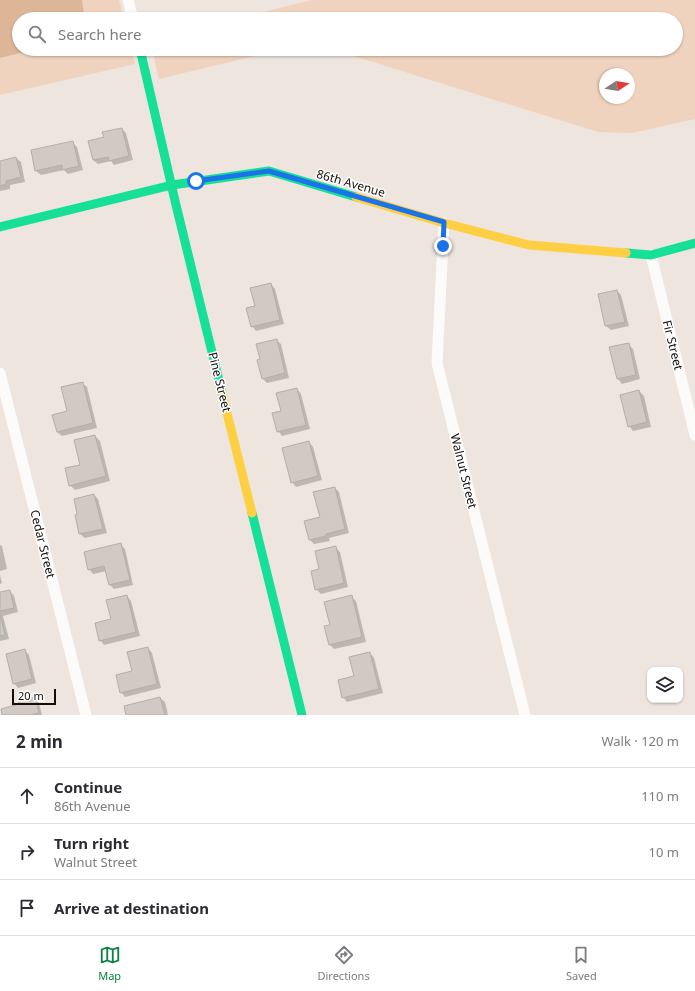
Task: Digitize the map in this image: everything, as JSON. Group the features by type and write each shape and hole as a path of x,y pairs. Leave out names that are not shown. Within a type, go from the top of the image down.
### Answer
{"street":[{"path":"128,0 131,12"},
{"name":"Pine Street","path":"142,56 302,715"},
{"name":"86th Avenue","path":"0,227 172,185 269,171 529,245 651,255 695,243"},
{"name":"Walnut Street","path":"444,222 437,363 525,715"},
{"name":"Fir Street","path":"651,255 695,435"},
{"name":"Cedar Street","path":"0,373 86,715"}],"shaded area":[{"path":"0,0 119,0 122,12 12,12 12,56 133,56 135,64 0,95"},
{"path":"0,0 82,0 84,12 12,12 12,55 0,58"},
{"path":"312,0 695,0 695,119 632,133 598,132 354,56 683,56 683,12 263,12"},
{"path":"154,56 255,56 159,79"}],"building":[{"path":"122,128 129,156 109,161 108,157 93,160 88,141 104,137 102,132"},
{"path":"73,141 79,166 62,170 62,165 35,171 31,150"},
{"path":"16,157 21,177 6,181 6,184 0,186 0,161"},
{"path":"271,283 280,320 251,327 246,308 255,306 250,288"},
{"path":"617,290 625,322 605,326 598,294"},
{"path":"277,339 285,373 262,379 257,360 260,359 256,344"},
{"path":"629,343 636,375 617,379 609,347"},
{"path":"83,382 93,423 57,432 52,415 67,411 61,387"},
{"path":"297,388 306,425 277,432 272,413 281,411 276,393"},
{"path":"639,390 647,422 628,427 620,395"},
{"path":"95,435 106,476 69,486 65,468 80,465 74,440"},
{"path":"309,441 318,476 291,483 282,448"},
{"path":"335,487 345,529 309,540 304,521 320,517 313,492"},
{"path":"94,494 103,529 79,534 75,515 77,514 74,499"},
{"path":"121,543 130,580 109,585 104,566 88,570 84,552"},
{"path":"336,546 344,583 315,590 311,571 319,569 315,551"},
{"path":"10,590 14,608 0,611 0,592"},
{"path":"127,595 136,632 99,641 95,623 111,619 106,600"},
{"path":"352,595 362,637 329,645 324,626 330,625 324,602"},
{"path":"0,615 5,635 0,636"},
{"path":"148,647 157,684 120,693 116,675 132,671 127,652"},
{"path":"25,649 32,679 13,684 6,654"},
{"path":"370,652 379,689 342,698 338,680 354,676 349,657"},
{"path":"35,697 39,713 30,715 2,715 1,709 19,704 18,701"},
{"path":"160,697 165,715 126,715 124,706"}],"traffic: fast":[{"path":"142,56 222,393"},
{"path":"0,227 172,185 269,171 356,197"},
{"path":"626,253 651,255 695,243"},
{"path":"252,513 302,715"}],"traffic: slow":[{"path":"356,197 444,223 529,245 626,253"},
{"path":"222,393 252,513"}],"route":[{"path":"196,181 269,171 444,222 443,246"}]}
